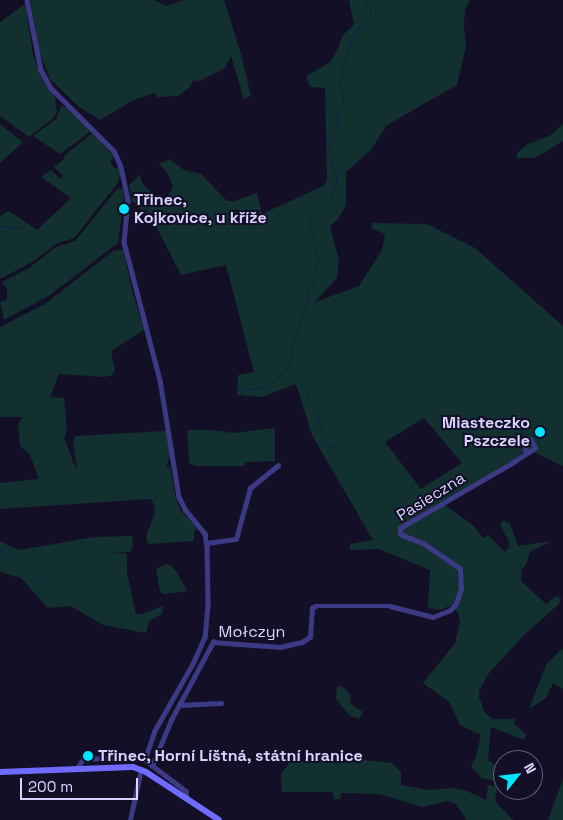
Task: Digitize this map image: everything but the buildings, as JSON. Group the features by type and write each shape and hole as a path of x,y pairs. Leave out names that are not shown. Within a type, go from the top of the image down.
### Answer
{"street":[{"path":"26,0 41,70 51,88 114,151 122,167 128,200 124,242 160,380 179,497 185,509 205,534 207,543 208,605 205,637 193,664 155,731 145,760"},
{"name":"Pasieczna","path":"390,606 433,617 446,614 454,607 461,588 460,569 424,544 403,536 400,528 490,477 526,452"},
{"path":"207,543 236,539 250,488 278,465"},
{"name":"Mołczyn","path":"152,766 179,705 213,642 288,646 302,642 310,636 311,612 314,606 390,606"},
{"path":"179,705 221,703"},
{"path":"119,758 119,766"},
{"path":"77,768 83,759 119,758 145,760 186,791 187,799"},
{"path":"0,772 119,766 141,769 219,820"},
{"path":"130,820 141,769"}],"green space":[{"path":"30,0 154,0 167,6 184,0 224,0 241,54 251,96 244,99 231,56 225,68 197,82 193,80 190,87 178,96 157,97 154,93 132,101 100,120 78,106 50,79 40,54"},
{"path":"349,0 470,0 465,10 466,46 457,85 387,125 370,151 346,172 346,205 338,219 330,226 339,260 337,278 315,302 359,286 382,250 385,234 371,228 372,223 427,224 475,248 563,326 563,466 531,451 525,451 512,462 444,504 475,527 483,538 488,535 505,552 509,547 509,542 500,525 503,520 510,524 518,546 552,541 530,552 526,565 521,570 521,581 546,604 556,596 561,598 559,604 525,634 489,673 479,691 479,697 485,713 493,719 515,719 514,724 526,734 524,740 491,727 488,760 493,763 493,780 482,778 471,767 481,735 460,725 449,702 423,683 455,643 460,622 458,613 451,605 441,610 428,608 430,570 379,549 350,550 350,544 373,540 312,435 296,384 262,397 237,395 238,375 254,372 226,265 181,275 153,220 132,201 129,185 140,175 142,183 152,193 153,201 164,205 173,186 166,171 159,164 169,159 184,170 201,174 227,201 235,201 257,193 262,214 323,186 327,180 325,88 310,87 306,76 329,63 336,53 343,35 354,25","holes":["424,418 462,463 421,489 385,442"]},
{"path":"25,4 33,54 38,69 55,97 57,112 52,119 29,137 0,116 0,22"},
{"path":"61,106 70,108 91,131 60,154 33,136 56,119"},
{"path":"0,124 23,142 0,163"},
{"path":"563,124 563,141 535,158 516,158 518,152 528,144 551,135"},
{"path":"91,134 94,134 114,156 110,163 115,168 119,168 121,174 117,184 74,238 56,244 34,261 0,279 0,216 9,211 37,230 71,198 41,177 51,170 61,179 63,176 54,167 63,160 65,155"},
{"path":"118,188 123,189 124,199 118,243 50,295 4,320 0,302 7,300 7,288 2,282 29,268 56,247 75,241"},
{"path":"123,249 132,290 144,330 111,351 115,370 112,375 105,377 59,374 50,397 64,398 67,431 64,438 77,471 73,440 76,436 166,431 170,456 166,466 170,467 176,500 181,511 197,527 194,532 194,541 148,544 146,536 155,513 154,504 150,499 0,509 0,483 39,479 30,455 20,445 18,424 23,417 0,417 0,327 45,304 113,251"},
{"path":"275,428 275,461 245,462 245,466 196,466 189,463 187,430 212,430 233,433"},
{"path":"132,536 133,545 130,552 110,553 127,554 127,573 136,614 142,614 163,606 162,614 149,621 146,633 103,625 71,606 48,608 21,578 0,572 0,541 19,550 94,537"},
{"path":"166,564 170,565 177,572 187,591 164,594 160,592 156,569"},
{"path":"563,648 563,689 553,683 546,698 529,709 547,663"},
{"path":"342,686 350,694 351,704 363,712 359,719 350,716 336,699 337,687"},
{"path":"337,757 392,763 401,772 401,785 429,790 453,788 467,791 486,800 488,785 493,786 493,800 495,800 513,820 467,820 456,804 447,801 423,807 379,794 342,793 340,799 334,799 333,792 282,792 281,774 289,763"},
{"path":"563,779 563,820 548,820"}],"waterway":[{"path":"334,447 329,446 305,389 287,369 292,355 292,343 308,299 307,293 318,273 315,267 318,257 308,223 310,216 322,214 332,197 337,176 330,158 329,141 337,130 337,109 344,102 340,84 346,53 357,29 371,19 370,8 366,4 366,0"},
{"path":"0,226 23,228"},
{"path":"240,394 248,389 264,388 286,370"},
{"path":"0,550 14,557 54,593"}],"place":[{"name":"Třinec, Kojkovice, u kříže","path":"124,209"},
{"name":"Miasteczko Pszczele","path":"540,432"},
{"name":"Třinec, Horní Líštná, státní hranice","path":"88,756"}]}
